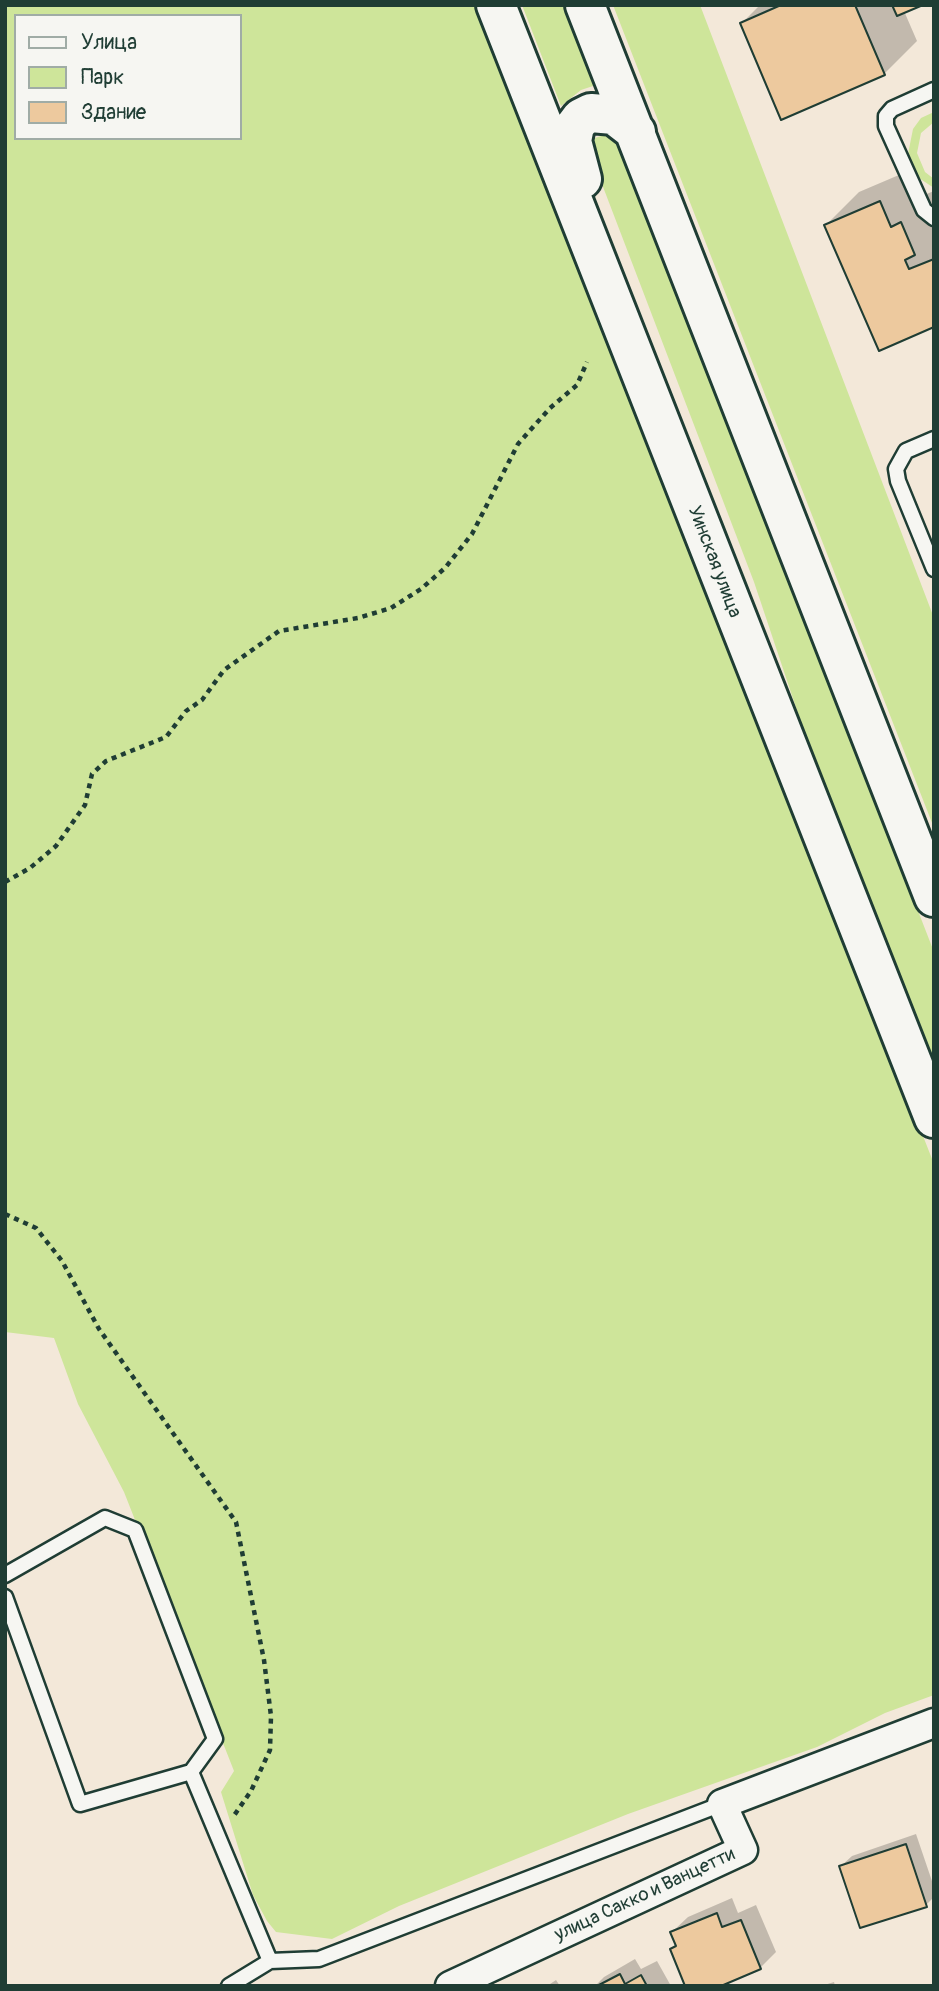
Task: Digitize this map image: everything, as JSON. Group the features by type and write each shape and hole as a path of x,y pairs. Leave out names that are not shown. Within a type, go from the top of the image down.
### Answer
{"main road":[{"name":"Уинская улица","path":"496,5 934,1118"},
{"path":"585,5 934,897"},
{"path":"636,132 614,115 592,113 575,125 572,141 574,159 743,593 769,703"}],"street":[{"path":"722,1804 934,1723"},
{"name":"улица Сакко и Ванцетти","path":"450,1986 743,1850 722,1804"}],"lane":[{"path":"934,90 892,109 886,116 886,125 924,210 934,218"},
{"path":"934,439 906,451 896,469 898,481 934,569"},
{"path":"5,1575 105,1518 135,1530 215,1739 191,1772 80,1804 5,1597"},
{"path":"191,1772 270,1961"},
{"path":"229,1986 270,1961 318,1959 722,1804"}],"path":[{"path":"5,881 30,868 56,846 85,804 92,774 106,761 166,737 186,711 202,700 224,670 279,631 358,618 391,608 421,589 445,568 472,534 518,444 550,408 577,386 587,362"},
{"path":"5,1214 36,1228 62,1261 99,1329 236,1522 264,1660 271,1716 270,1750 251,1791 219,1838"}],"green space":[{"path":"5,5 480,5 934,1164 934,1695 885,1713 817,1747 628,1814 399,1906 332,1939 276,1932 253,1895 221,1792 234,1771 124,1492 78,1404 54,1338 5,1332"},
{"path":"522,5 566,5 596,85 581,90 561,106"},
{"path":"613,5 700,5 934,618 934,828"},
{"path":"934,112 934,122 921,133 917,153 925,172 934,179 934,188 919,178 908,154 913,129 921,118"},
{"path":"607,134 613,136 622,148 934,952 934,1078 831,812 754,582 592,158 591,144 595,138"}],"building":[{"path":"781,5 855,5 885,75 781,120 740,23"},
{"path":"892,5 923,5 897,16"},
{"path":"880,201 891,227 901,222 915,255 905,260 909,269 934,259 934,327 879,351 824,225"},
{"path":"906,1844 927,1907 860,1928 839,1866"},
{"path":"717,1913 722,1927 741,1920 761,1969 721,1986 685,1986 670,1949 676,1946 670,1932"},
{"path":"620,1974 625,1984 641,1975 647,1986 597,1986"}]}
